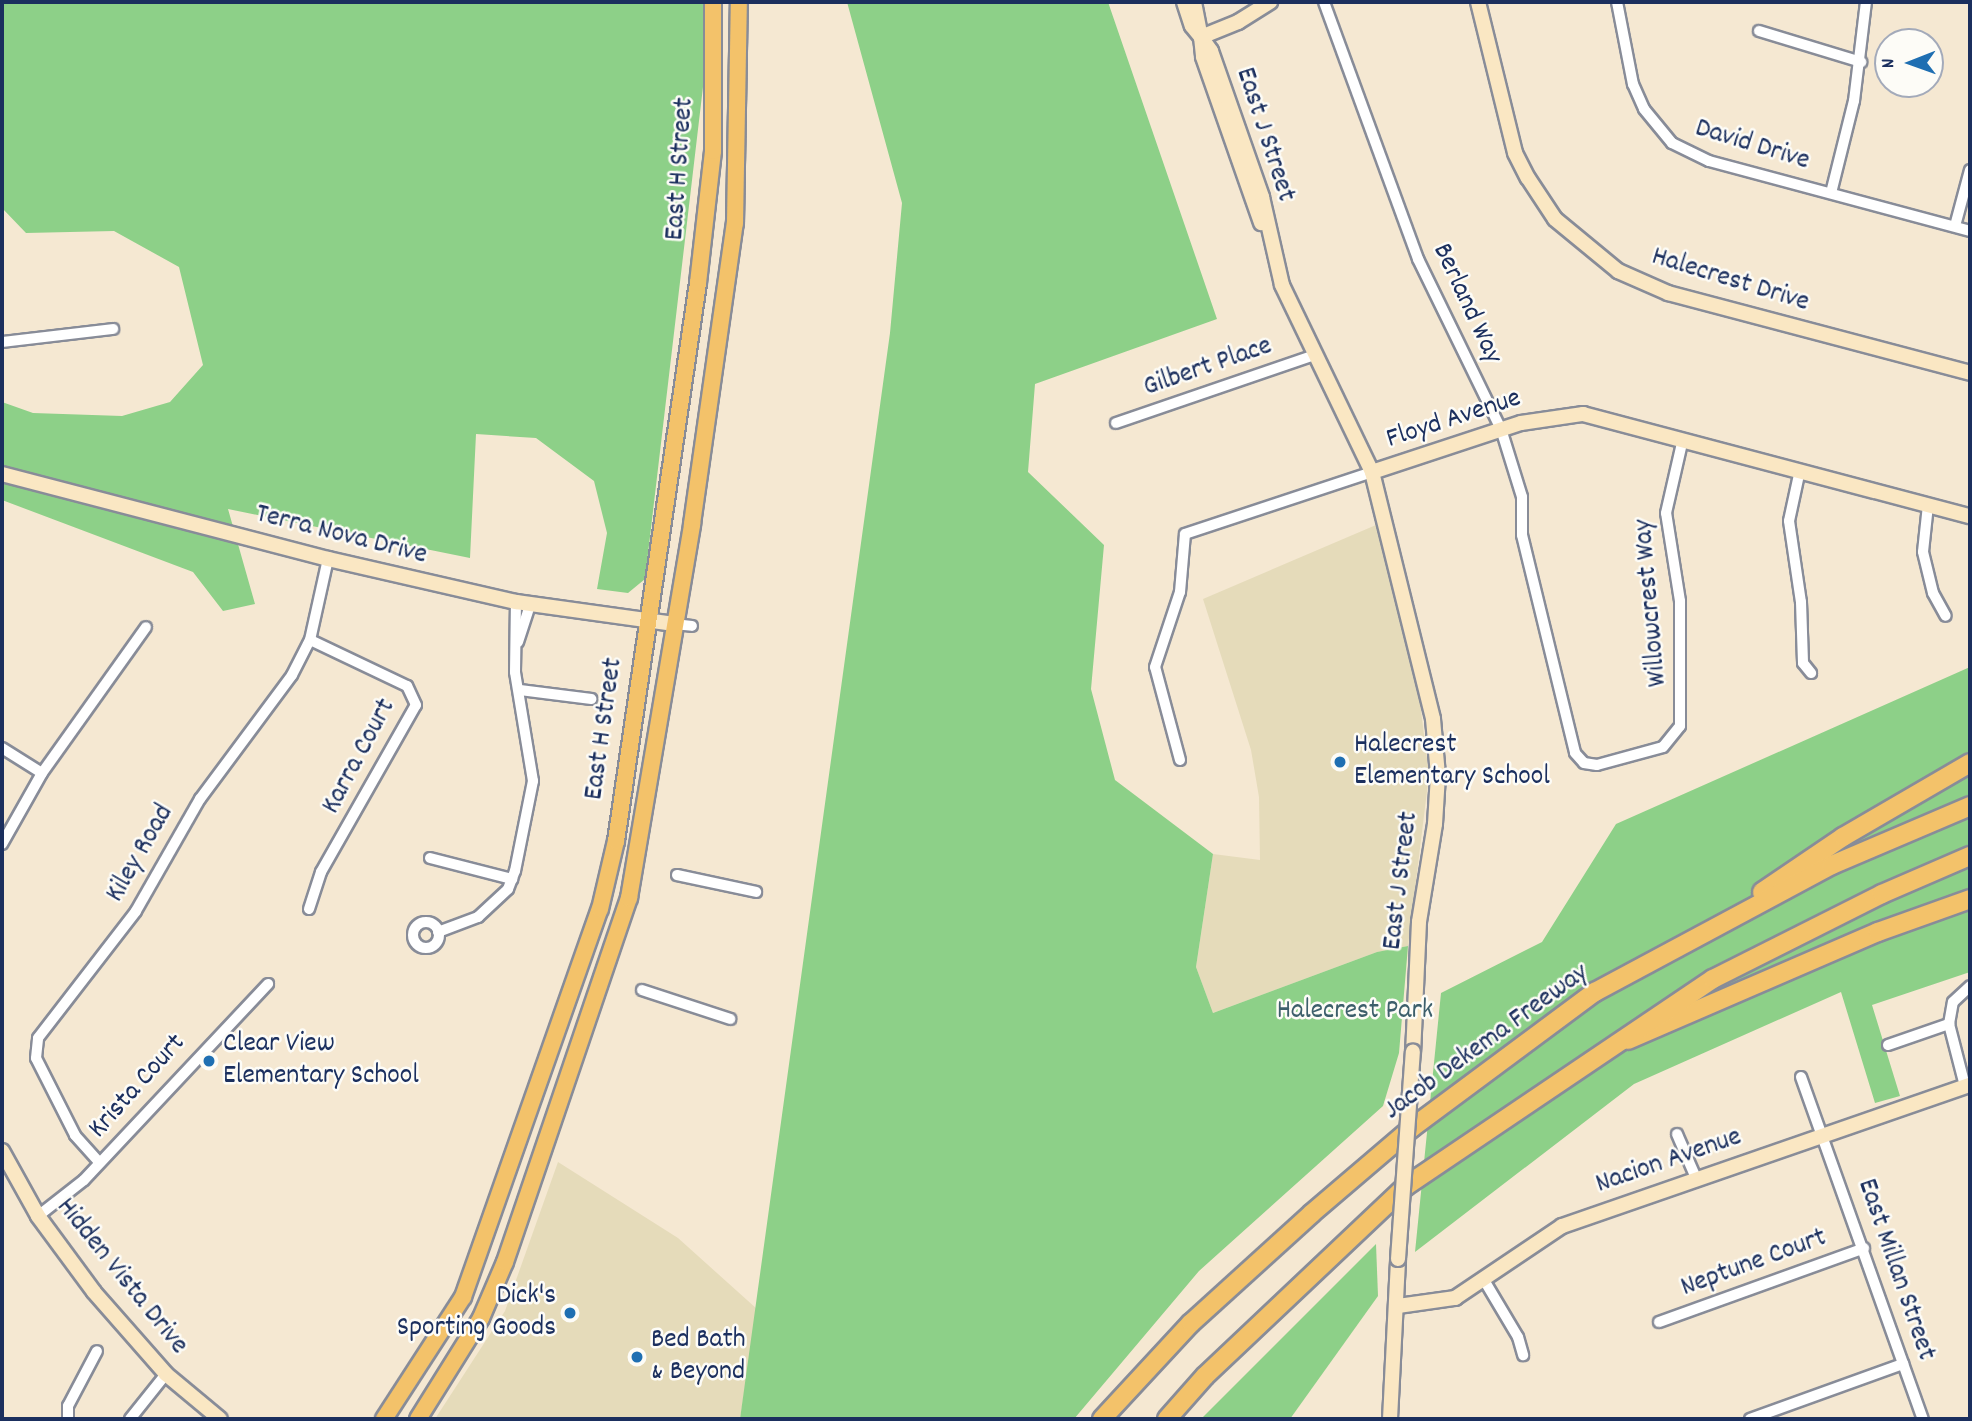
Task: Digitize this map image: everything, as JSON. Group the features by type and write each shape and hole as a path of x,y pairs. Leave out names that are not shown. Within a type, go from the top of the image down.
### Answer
{"highway":[{"path":"1686,943 1843,837 1970,763"},
{"name":"Jacob Dekema Freeway","path":"1102,1419 1191,1323 1413,1127 1595,992 1832,866 1970,806"},
{"path":"1167,1419 1205,1376 1406,1186 1713,979 1882,894 1970,856"},
{"path":"1610,1046 1658,1030 1717,1000 1969,899"}],"main road":[{"name":"East H Street","path":"384,1419 463,1297 473,1274 600,909 616,841 713,150 713,2"},
{"name":"East H Street","path":"418,1419 481,1318 505,1262 629,898 735,223 739,2"}],"street":[{"name":"East J Street","path":"1184,2 1192,26 1202,37"},
{"name":"East J Street","path":"1194,2 1202,37 1202,57 1296,321 1372,472 1436,735 1435,824 1419,922 1390,1419"},
{"path":"1202,37 1270,2"},
{"name":"Berland Way","path":"1324,2 1418,259 1501,429 1521,497 1522,535 1575,752"},
{"name":"Halecrest Drive","path":"1478,2 1515,153 1528,178 1555,219 1618,271 1668,293 1970,373"},
{"name":"David Drive","path":"1617,2 1633,84 1660,133 1685,152 1709,161 1970,231"},
{"path":"1831,193 1861,62 1866,2"},
{"path":"1759,32 1861,62"},
{"path":"1955,226 1970,170"},
{"path":"2,342 113,329"},
{"name":"Gilbert Place","path":"1116,423 1315,355"},
{"name":"Floyd Avenue","path":"1180,760 1155,667 1180,592 1185,534 1501,429 1551,415 1583,414 1970,516"},
{"name":"Willowcrest Way","path":"1575,752 1584,763 1597,765 1662,747 1681,726 1680,601 1666,513 1683,439"},
{"path":"1800,470 1789,521 1801,602 1803,663 1811,673"},
{"name":"Terra Nova Drive","path":"2,474 328,559 523,603 674,624"},
{"path":"1928,505 1923,552 1933,593 1946,616"},
{"name":"Kiley Road","path":"99,1163 75,1135 53,1093 36,1058 38,1038 136,911 179,830 292,675 310,640 328,559"},
{"path":"439,932 478,917 508,890 512,879 533,781 514,656 523,603"},
{"path":"674,624 692,626"},
{"path":"2,844 42,772 146,627"},
{"name":"Karra Court","path":"309,909 321,872 416,705 407,686 310,640"},
{"path":"520,690 591,699"},
{"path":"2,748 42,772"},
{"path":"430,858 512,879"},
{"path":"677,875 756,892"},
{"name":"Krista Court","path":"38,1216 73,1191 268,984"},
{"path":"1968,1086 1948,1024 1953,1002 1970,986"},
{"path":"642,990 730,1019"},
{"path":"1888,1045 1948,1024"},
{"name":"East Millan Street","path":"1801,1077 1923,1419"},
{"name":"Nacion Avenue","path":"1398,1306 1444,1302 1484,1280 1562,1226 1968,1086"},
{"path":"1677,1134 1696,1178"},
{"name":"Hidden Vista Drive","path":"2,1151 38,1216 94,1292 166,1374 220,1419"},
{"name":"Neptune Court","path":"1660,1322 1864,1248"},
{"path":"1484,1280 1518,1337 1523,1355"},
{"path":"78,1419 67,1419 68,1406 97,1351"},
{"path":"1750,1419 1903,1364"},
{"path":"130,1419 166,1374"}],"shaded area":[{"name":"Halecrest Elementary School","path":"1376,525 1419,694 1429,775 1408,946 1377,952 1213,1013 1196,967 1213,854 1260,860 1259,797 1251,750 1203,599"},
{"path":"558,1162 678,1238 757,1309 740,1419 435,1419 505,1311"}],"green space":[{"path":"2,2 703,2 705,70 645,579 628,593 597,589 607,533 594,481 536,438 476,434 470,558 228,509 255,604 223,611 193,572 2,500 2,402 33,413 122,416 170,402 203,365 179,267 114,231 26,233 2,208"},
{"name":"Halecrest Park","path":"847,2 1108,2 1217,319 1035,384 1028,472 1104,545 1091,689 1115,780 1213,854 1196,967 1213,1013 1377,952 1408,946 1399,1053 1383,1106 1199,1271 1074,1419 740,1419 890,333 902,203"},
{"path":"1970,667 1970,972 1872,1005 1900,1096 1875,1103 1841,992 1634,1084 1415,1252 1441,993 1542,942 1616,824"},
{"path":"1376,1244 1378,1296 1290,1419 1201,1419"}],"place":[{"name":"Halecrest Elementary School","path":"1340,762"},
{"name":"Clear View Elementary School","path":"209,1061"},
{"name":"Dick's Sporting Goods","path":"570,1313"},
{"name":"Bed Bath & Beyond","path":"637,1357"}]}
